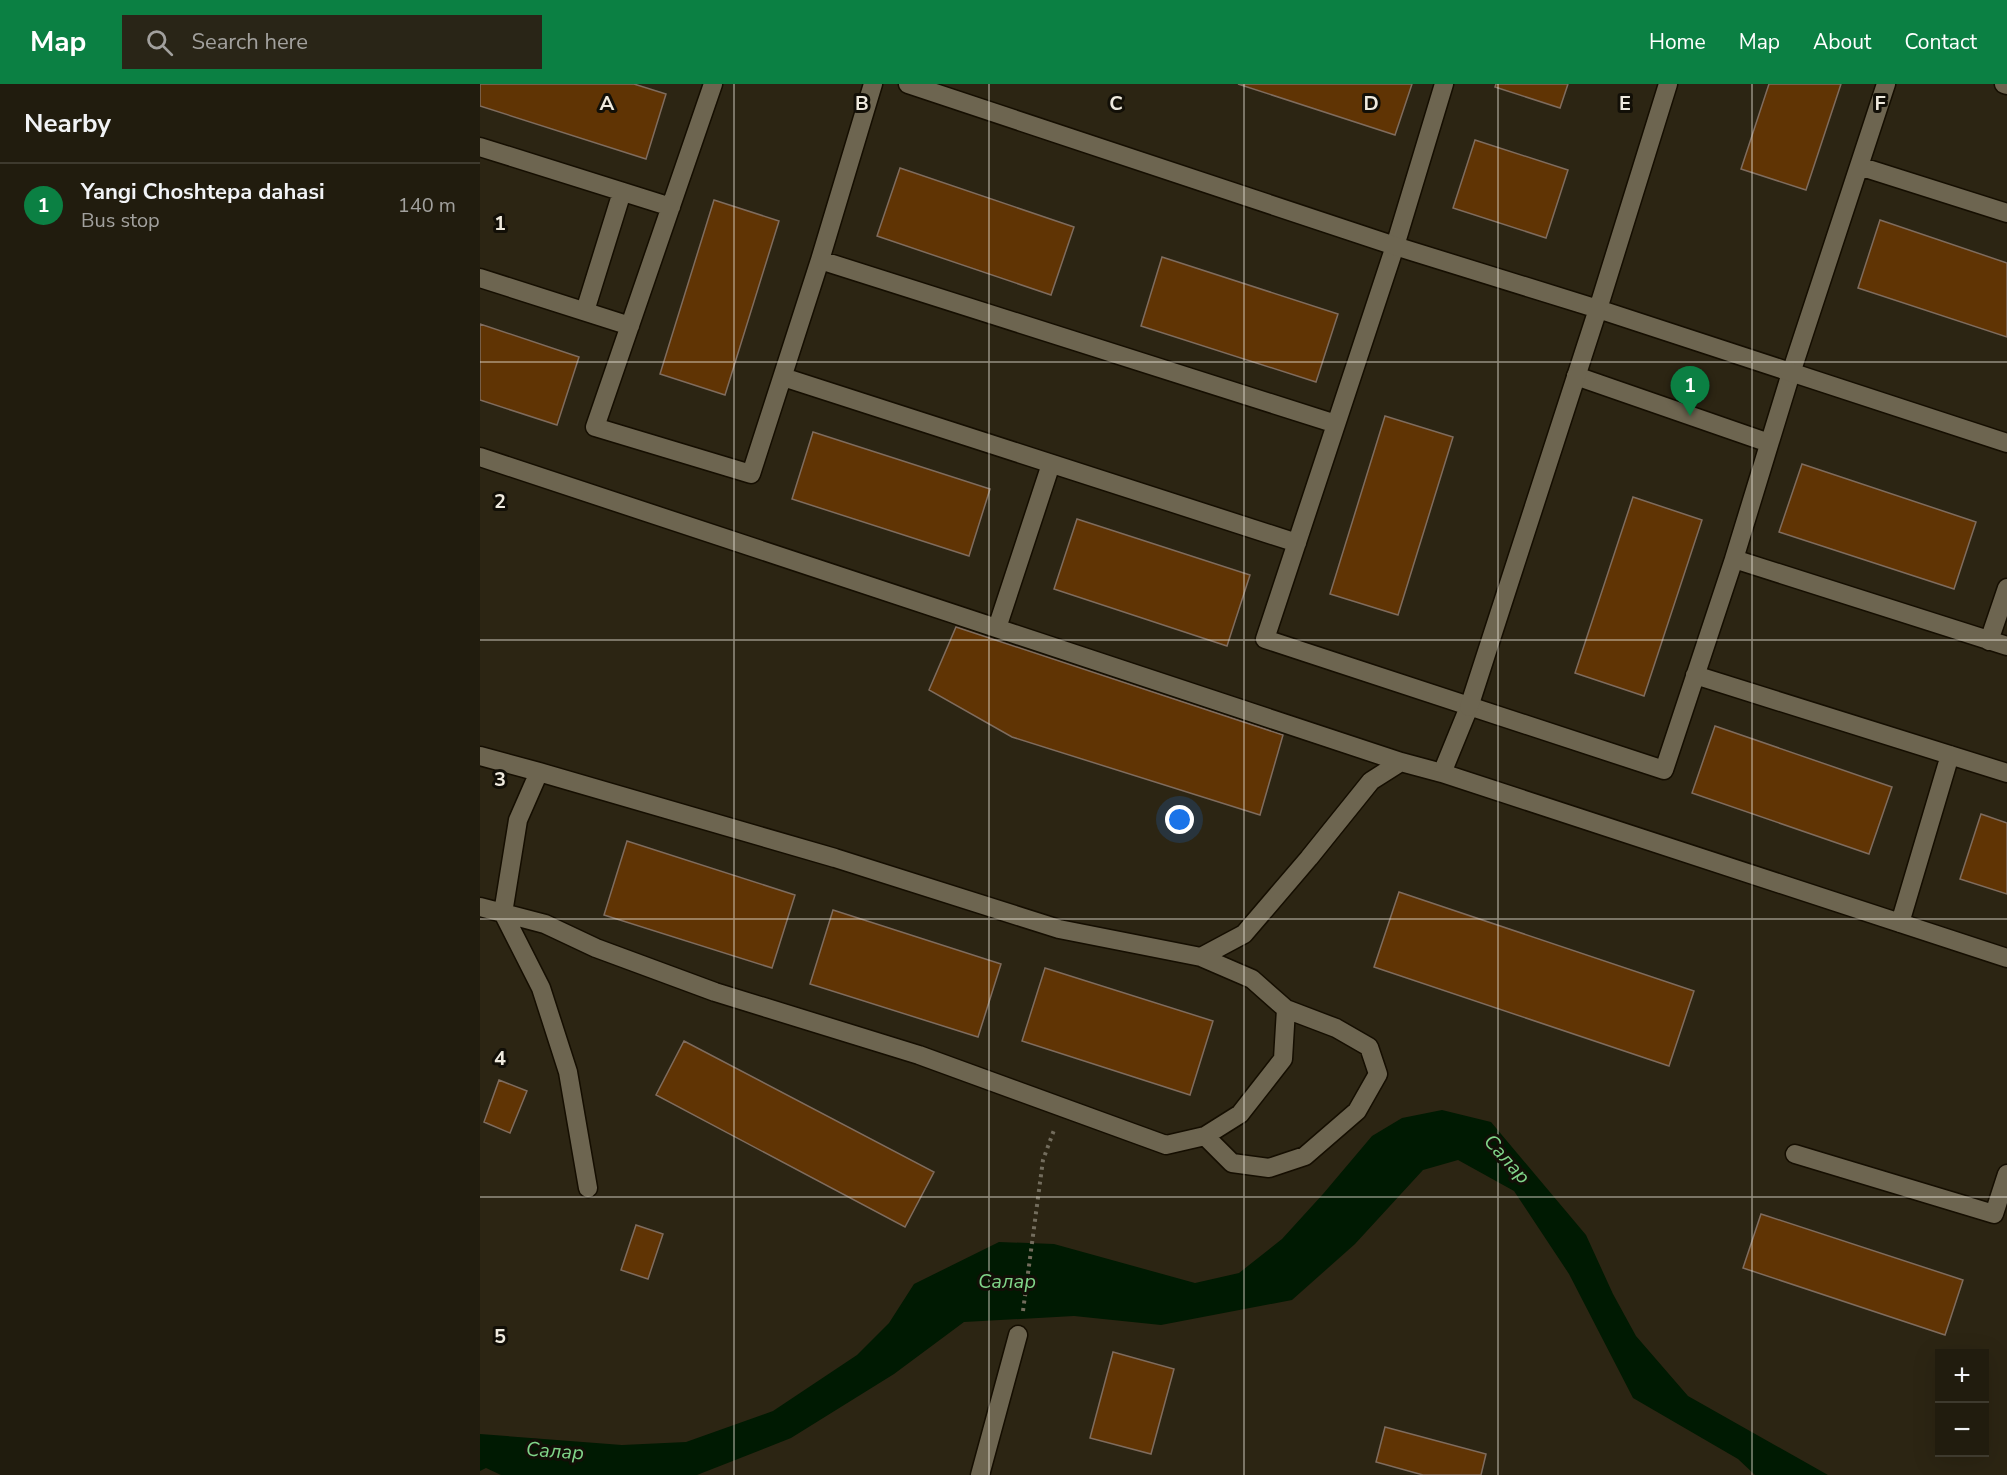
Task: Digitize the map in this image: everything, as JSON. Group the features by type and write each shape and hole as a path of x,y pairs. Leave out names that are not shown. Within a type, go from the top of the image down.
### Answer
{"street":[{"path":"713,84 595,427 751,474 820,260 873,84"},
{"path":"908,84 1395,246 1598,309 2007,443"},
{"path":"1443,84 1395,246 1265,639 1664,770 1886,84"},
{"path":"1442,773 1469,707 1668,84"},
{"path":"480,147 671,207"},
{"path":"1859,166 2007,213"},
{"path":"585,312 622,192"},
{"path":"820,260 1336,424"},
{"path":"480,278 630,326"},
{"path":"1576,376 1769,443"},
{"path":"783,377 1297,543"},
{"path":"480,457 1401,762 1442,773 2007,958"},
{"path":"997,628 1051,464"},
{"path":"1734,559 2007,646"},
{"path":"1989,641 2007,588"},
{"path":"1695,675 2007,773"},
{"path":"1900,923 1950,755"},
{"path":"480,756 835,858 1059,928 1201,957 1252,979 1286,1009 1336,1028 1369,1047 1378,1074 1357,1111 1305,1156 1269,1168 1232,1163 1206,1137"},
{"path":"1201,957 1244,934 1371,781 1401,762"},
{"path":"539,772 518,820 503,913 541,988 568,1072 588,1188"},
{"path":"480,907 544,924 596,948 715,992 919,1055 1166,1145 1206,1137 1240,1114 1283,1059 1286,1009"},
{"path":"1795,1154 1994,1214 2007,1174"},
{"path":"980,1475 1018,1335"}],"path":[{"path":"1023,1313 1043,1160 1062,1108"}],"water":[{"name":"Салар","path":"1442,1110 1491,1122 1586,1235 1613,1294 1636,1336 1688,1396 1828,1475 1755,1475 1738,1459 1633,1398 1569,1274 1514,1191 1458,1160 1423,1170 1355,1244 1292,1300 1161,1325 1074,1316 964,1322 894,1374 791,1438 697,1475 501,1475 486,1468 480,1471 480,1434 622,1445 686,1442 773,1411 857,1355 889,1323 914,1284 999,1242 1054,1244 1195,1283 1239,1273 1282,1239 1372,1136 1402,1118"}],"building":[{"path":"480,84 634,84 666,94 646,159 480,106"},
{"path":"1238,84 1412,84 1395,135"},
{"path":"1496,84 1568,84 1560,108 1495,87"},
{"path":"1769,84 1841,84 1806,190 1741,169"},
{"path":"1475,140 1568,170 1546,238 1453,208"},
{"path":"900,168 1074,227 1051,295 877,236"},
{"path":"714,200 779,221 725,395 660,374"},
{"path":"1880,220 2007,263 2007,337 1858,288"},
{"path":"1162,257 1338,314 1316,382 1141,326"},
{"path":"480,324 579,357 557,425 480,400"},
{"path":"1385,416 1453,437 1398,615 1330,594"},
{"path":"813,432 990,489 969,556 792,499"},
{"path":"1802,464 1976,522 1954,589 1779,532"},
{"path":"1633,497 1702,520 1644,696 1575,673"},
{"path":"1077,519 1250,575 1227,646 1054,589"},
{"path":"956,627 1283,735 1260,815 1012,737 929,690"},
{"path":"1715,726 1892,787 1869,854 1692,793"},
{"path":"1981,814 2007,823 2007,894 1960,879"},
{"path":"627,841 795,895 772,968 604,915"},
{"path":"1399,892 1694,991 1669,1066 1374,967"},
{"path":"833,910 1001,964 978,1037 810,984"},
{"path":"1045,968 1213,1021 1190,1095 1022,1041"},
{"path":"684,1041 934,1172 905,1227 656,1095"},
{"path":"499,1080 527,1091 510,1133 484,1122"},
{"path":"1761,1214 1963,1280 1945,1335 1743,1268"},
{"path":"636,1225 663,1234 648,1279 621,1270"},
{"path":"1113,1352 1174,1369 1151,1454 1090,1438"},
{"path":"1385,1427 1486,1454 1481,1475 1423,1475 1376,1462"}],"place":[{"name":"Yangi Choshtepa dahasi","path":"1690,416"}]}
